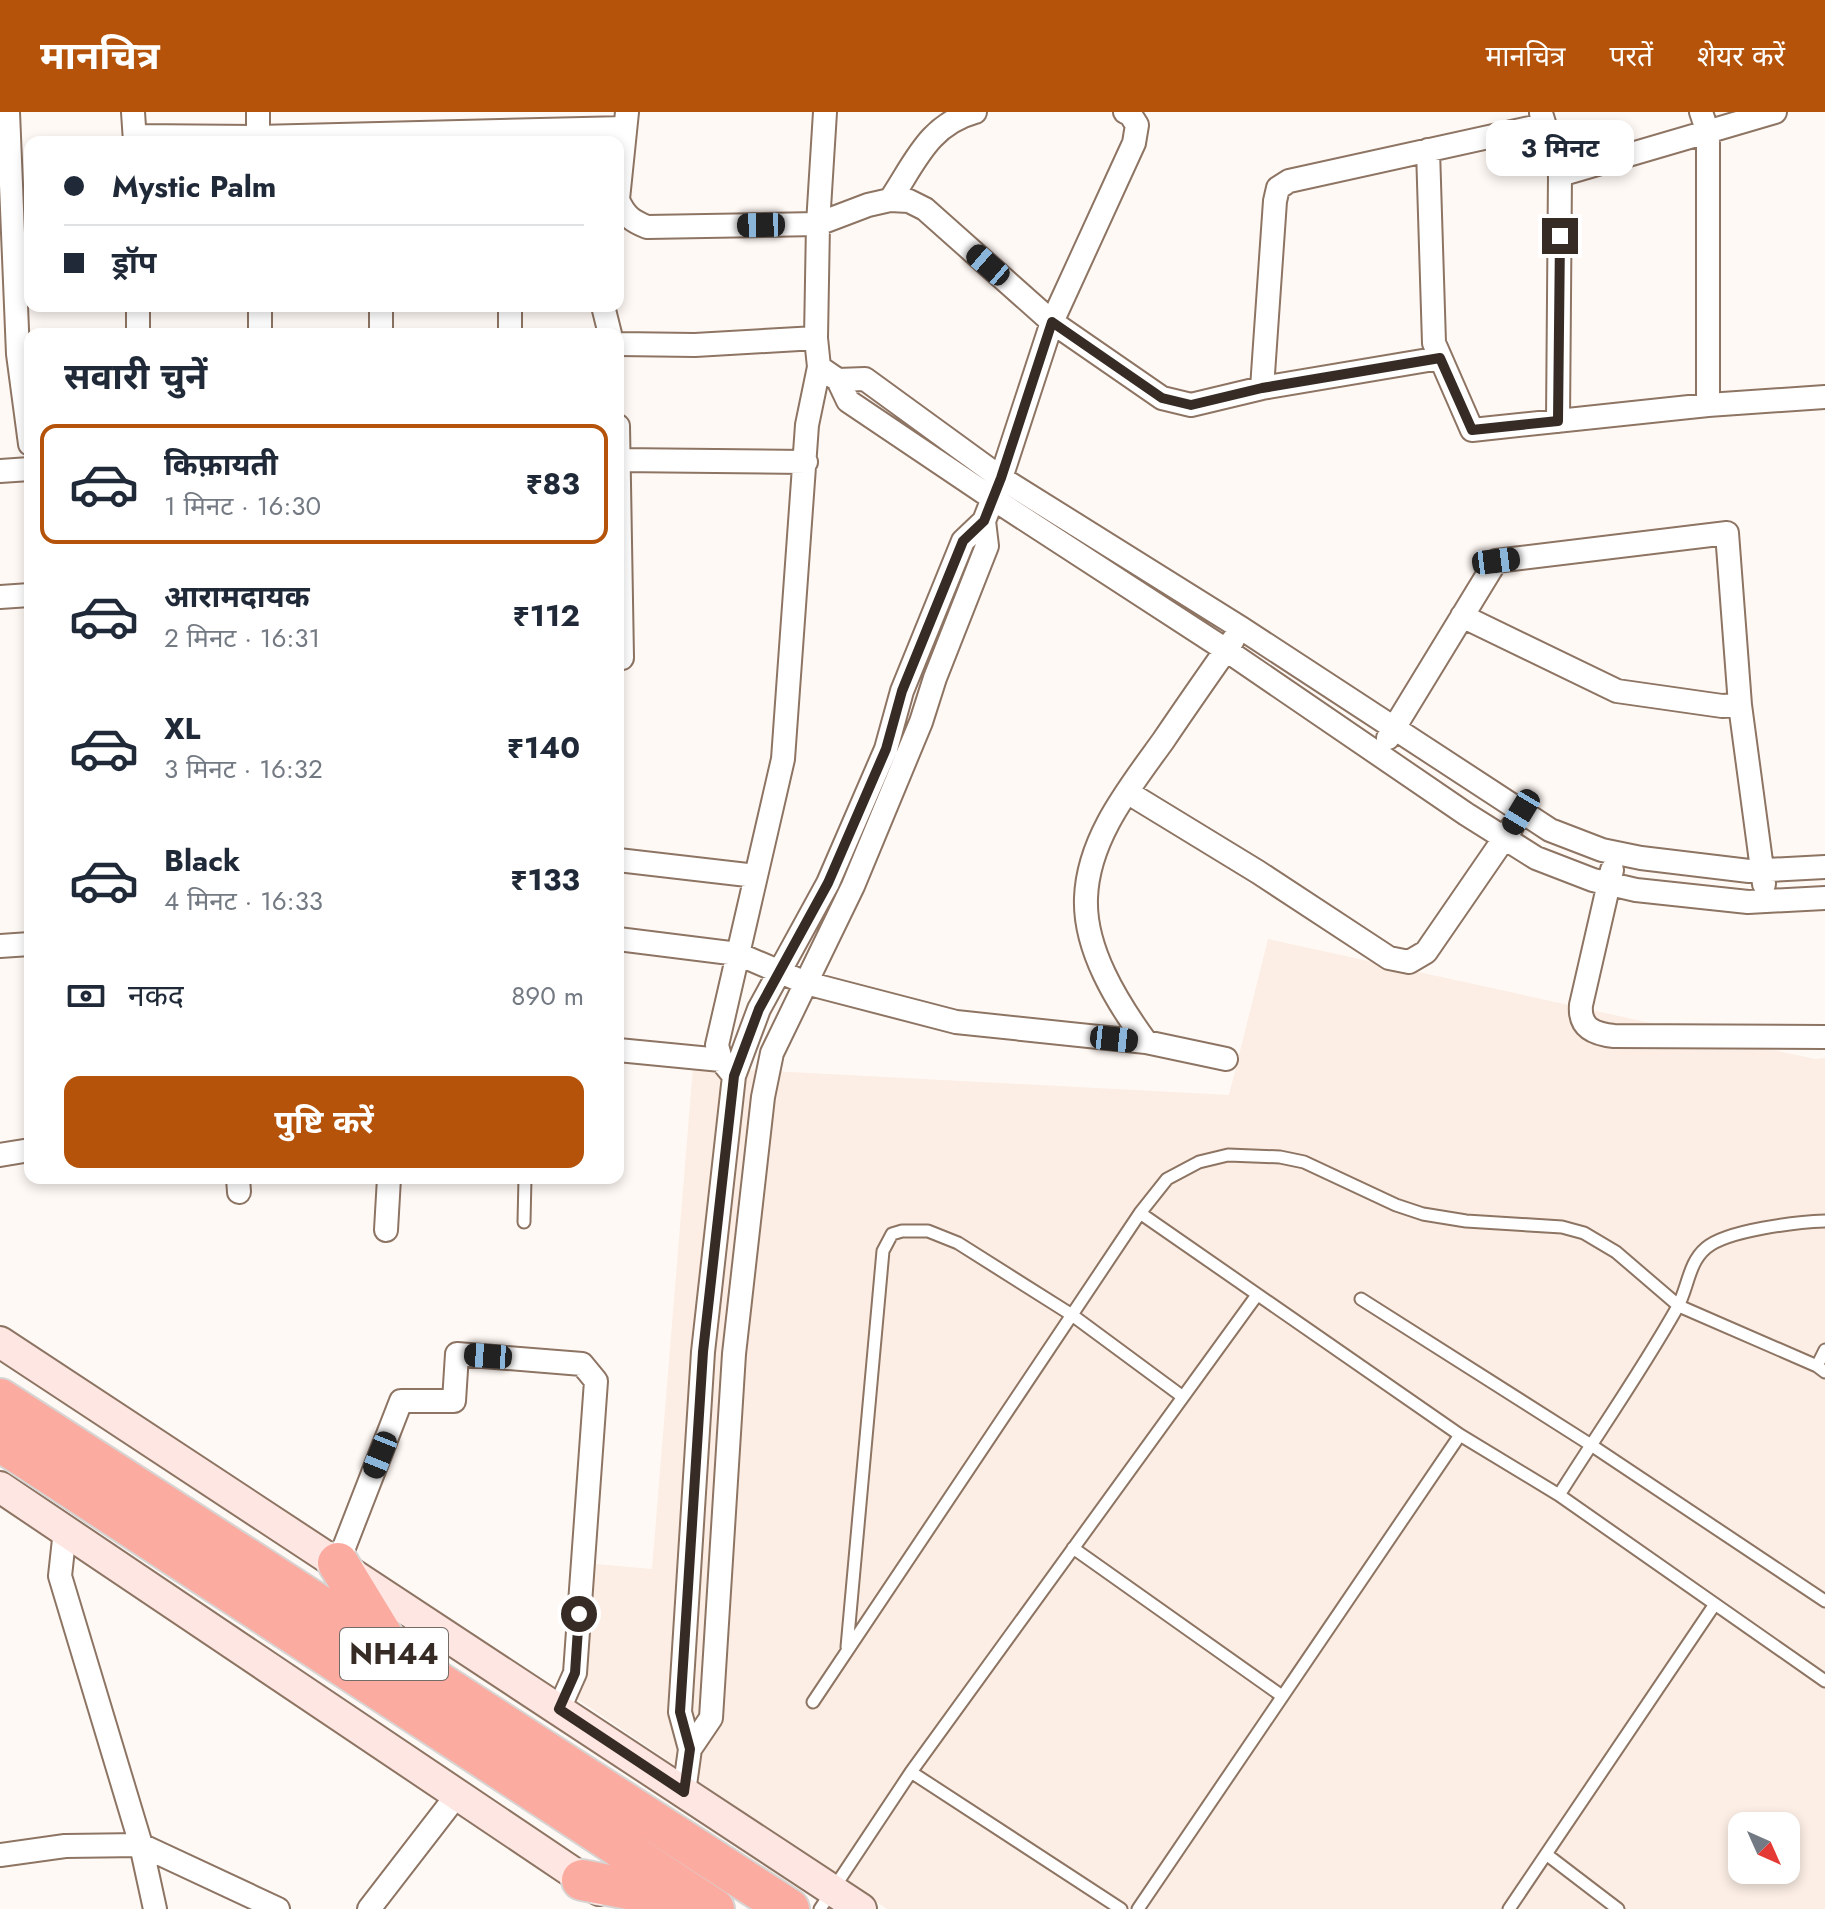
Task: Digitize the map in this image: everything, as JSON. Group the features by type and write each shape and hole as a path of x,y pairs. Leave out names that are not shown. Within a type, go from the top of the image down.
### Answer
{"highway":[{"name":"NH44","path":"0,1399 789,1909"},
{"name":"NH44","path":"0,1441 709,1906"},
{"path":"338,1563 393,1653"},
{"path":"582,1880 709,1906"}],"street":[{"path":"8,112 16,350 24,404"},
{"path":"133,112 135,136"},
{"path":"258,112 258,136"},
{"path":"728,1068 717,1045 783,759 807,425 819,367 816,338 818,224 825,112"},
{"path":"890,200 940,128 956,117 975,112"},
{"path":"684,1792 690,1749 680,1712 703,1352 715,1245 728,1068 828,883 886,749 910,672 963,541 984,521 1052,322 1134,143 1137,125 1125,112"},
{"path":"1560,175 1705,122 1775,112"},
{"path":"1262,388 1278,188 1289,181 1428,150 1542,119 1560,175 1558,421"},
{"path":"304,136 472,121 507,136 562,120 626,120 624,140"},
{"path":"1705,122 1708,405"},
{"path":"1428,150 1434,343 1472,430 1708,405 1825,397"},
{"path":"624,214 647,227 818,224 868,205 890,200 909,201 925,209 1052,322 1162,398 1191,405 1262,388 1440,358"},
{"path":"624,344 695,345 816,338"},
{"path":"819,367 838,380 865,379 996,488 1378,755 1536,858 1593,880 1636,890 1748,902 1825,898"},
{"path":"624,460 806,462"},
{"path":"0,471 24,469"},
{"path":"996,488 1241,628 1550,830 1615,853 1672,862 1749,871 1825,867"},
{"path":"690,1749 711,1718 734,1354 763,1097 772,1053 853,886 921,722 987,546 984,521"},
{"path":"1378,755 1496,561 1727,533 1740,705 1764,870 1765,901"},
{"path":"0,597 24,595"},
{"path":"1462,616 1617,691 1722,706 1740,705"},
{"path":"1146,1042 1126,1015 1092,942 1085,901 1089,868 1105,830 1127,792 1241,628"},
{"path":"910,672 935,678"},
{"path":"1127,792 1258,872 1389,958 1409,962 1426,952 1521,812"},
{"path":"1615,853 1581,1005 1582,1021 1593,1032 1614,1036 1825,1037"},
{"path":"624,861 756,876"},
{"path":"624,940 738,954 806,983 956,1022 1146,1042 1226,1059"},
{"path":"0,946 24,944"},
{"path":"624,1051 728,1068"},
{"path":"0,1155 24,1151"},
{"path":"386,1230 389,1184"},
{"path":"715,1245 746,1251"},
{"path":"0,1342 684,1792 826,1900 861,1909"},
{"path":"338,1563 401,1401 454,1401 457,1354 582,1364 596,1381 575,1673 559,1709"},
{"path":"0,1487 627,1909"},
{"path":"65,1530 60,1576 141,1845 155,1909"},
{"path":"687,1603 718,1606"},
{"path":"369,1909 457,1795"},
{"path":"0,1855 65,1846 141,1845 275,1908"}],"lane":[{"path":"813,1702 1140,1213 1167,1179 1199,1162 1228,1155 1280,1157 1304,1162 1396,1205 1423,1214 1466,1221 1562,1227 1584,1233 1616,1252 1679,1306 1821,1369 1825,1350"},
{"path":"524,1222 525,1184"},
{"path":"1140,1213 1460,1435 1559,1495 1825,1681"},
{"path":"1559,1495 1679,1306 1695,1262 1713,1243 1772,1227 1825,1221"},
{"path":"847,1651 883,1251 888,1238 902,1231 928,1231 944,1235 1072,1315 1183,1397"},
{"path":"826,1900 911,1772 1257,1295"},
{"path":"1361,1299 1591,1445 1825,1601"},
{"path":"1138,1909 1460,1435"},
{"path":"1073,1548 1282,1696"},
{"path":"1509,1909 1715,1604"},
{"path":"911,1772 1121,1909"},
{"path":"1546,1854 1618,1909"}],"shaded area":[{"path":"1268,939 1815,1059 1825,1058 1825,1909 887,1909 561,1688 596,1564 652,1569 693,1067 1229,1095"}],"route":[{"path":"579,1614 575,1673 559,1709 684,1792 690,1749 680,1712 703,1352 734,1076 759,1009 828,883 886,749 902,691 963,541 984,521 1052,322 1162,398 1191,405 1262,388 1440,358 1472,430 1558,421 1560,236"}]}
